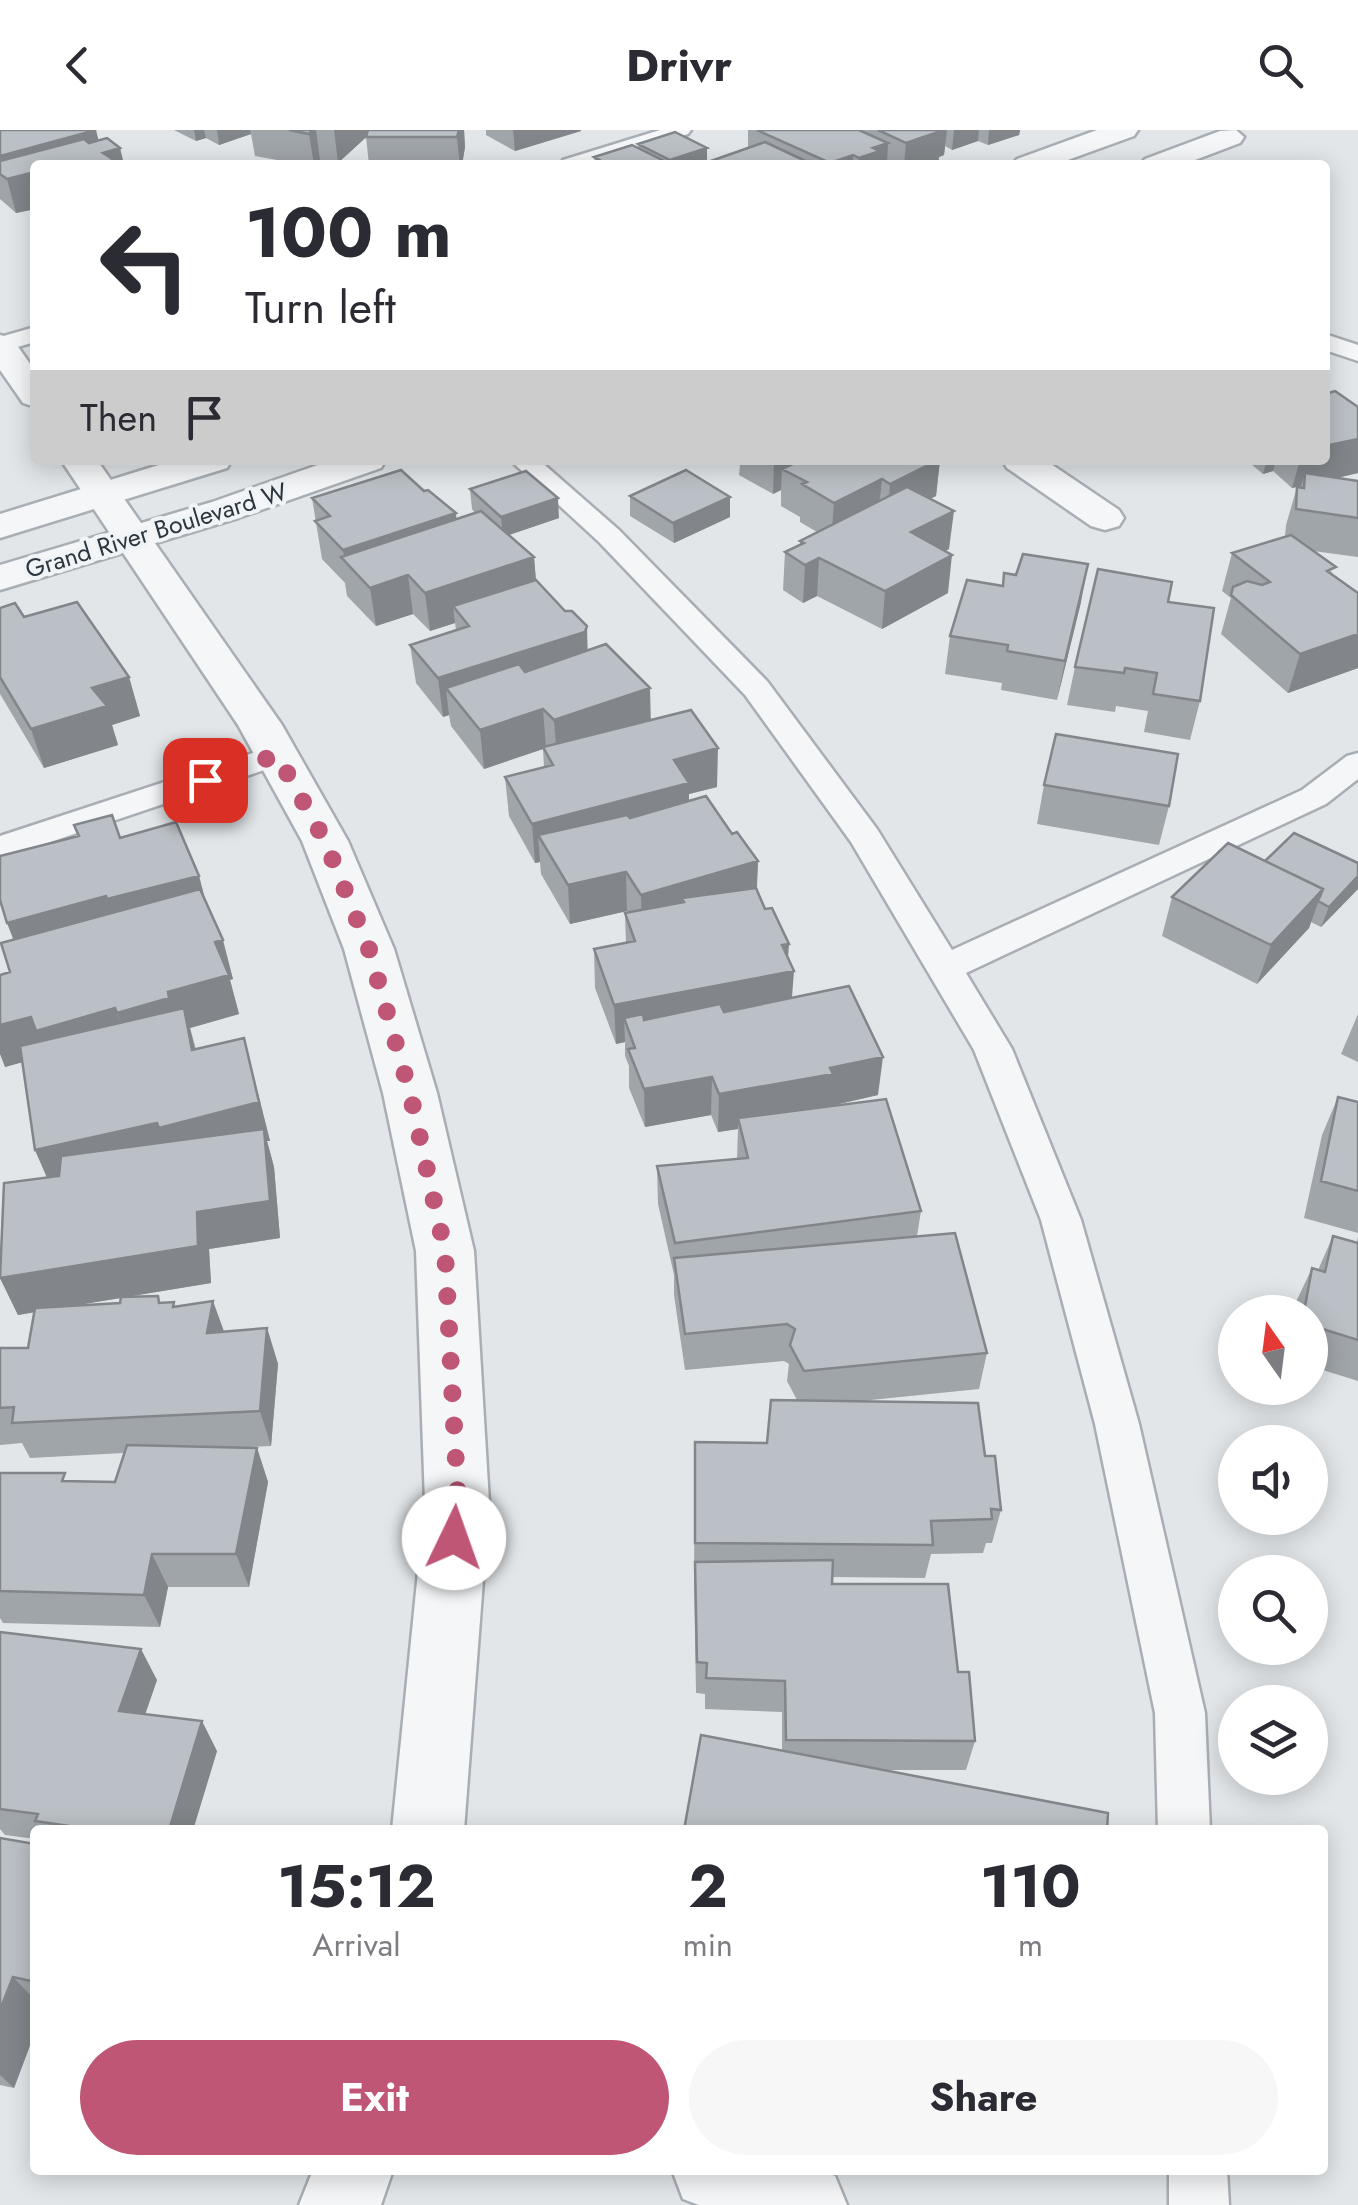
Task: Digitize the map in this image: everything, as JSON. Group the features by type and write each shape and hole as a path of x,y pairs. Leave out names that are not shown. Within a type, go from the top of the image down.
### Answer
{"street":[{"path":"1041,160 1124,130"},
{"path":"1165,160 1222,133"},
{"path":"0,345 30,389"},
{"path":"82,465 277,755 325,841 369,949 410,1093 445,1251 458,1502 428,1825"},
{"name":"Grand River Boulevard W","path":"0,526 198,465"},
{"name":"Grand River Boulevard W","path":"0,578 132,539 353,465"},
{"path":"1027,465 1105,518"},
{"path":"340,2205 351,2175"},
{"path":"725,2175 806,2205"}],"lane":[{"path":"586,160 681,130"},
{"path":"0,345 30,336"},
{"path":"1330,343 1358,354"},
{"path":"529,465 609,536 756,688 866,837 993,1049 1062,1220 1117,1424 1180,1713 1184,1825"},
{"path":"0,848 277,755"},
{"path":"945,968 1314,797 1358,763"},
{"path":"1198,2175 1199,2205"}],"building":[{"path":"0,130 96,130 0,156"},
{"path":"368,130 459,130 457,137 366,137"},
{"path":"757,130 859,130 888,143 873,148 880,151 859,158 853,155 823,160"},
{"path":"878,130 940,130 941,131 906,143"},
{"path":"675,132 707,148 670,160 638,144"},
{"path":"107,138 120,148 103,153 114,160 30,160 30,173 7,179 0,174 0,161 84,139 89,143"},
{"path":"765,142 803,160 714,160"},
{"path":"632,145 662,160 600,160 594,157"},
{"path":"1335,391 1358,407 1358,439 1330,445 1330,392"},
{"path":"790,465 928,465 890,484 882,479 834,503 782,469"},
{"path":"401,470 456,513 343,550 315,521 330,516 312,498"},
{"path":"686,470 730,497 673,523 630,496"},
{"path":"526,471 558,498 501,517 470,489"},
{"path":"1305,473 1358,481 1358,518 1296,509 1297,487 1304,488"},
{"path":"907,487 954,511 911,532 952,555 885,591 819,558 805,565 785,552 804,543 800,541"},
{"path":"481,511 534,557 425,593 408,575 370,588 341,557"},
{"path":"1291,535 1336,567 1327,571 1358,593 1358,634 1300,654 1231,595 1233,587 1247,581 1262,585 1270,582 1232,553"},
{"path":"1023,554 1088,564 1065,661 1007,651 1008,645 950,636 967,580 1003,586 1004,573 1016,575"},
{"path":"1098,569 1172,582 1168,602 1214,608 1200,701 1153,694 1157,673 1075,667"},
{"path":"536,580 565,611 572,611 587,626 585,632 438,678 410,645 469,626 453,606"},
{"path":"77,602 129,677 92,688 107,706 31,729 0,677 0,608 15,603 24,617"},
{"path":"606,644 650,688 554,720 543,709 480,730 446,688 519,664 525,672"},
{"path":"691,710 718,748 674,760 689,783 532,824 505,777 553,765 543,747"},
{"path":"1056,734 1178,754 1169,806 1044,785"},
{"path":"706,796 732,834 737,832 758,861 641,895 626,872 568,885 538,835 627,815 630,818"},
{"path":"112,815 120,838 176,822 199,876 7,923 0,900 0,856 79,836 74,825"},
{"path":"1294,833 1358,863 1358,876 1329,907 1318,901 1323,889 1265,861"},
{"path":"1228,843 1323,889 1271,945 1172,897"},
{"path":"756,888 765,909 772,908 789,944 782,945 794,971 614,1005 594,949 635,941 625,913 684,902 682,898"},
{"path":"200,889 223,940 215,942 229,975 168,992 169,998 117,1013 115,1008 36,1031 31,1017 0,1025 0,975 10,972 1,943"},
{"path":"849,986 883,1057 830,1068 833,1074 719,1094 712,1077 644,1089 628,1049 635,1048 624,1018 643,1014 644,1020 720,1004 724,1012"},
{"path":"184,1008 192,1050 244,1038 259,1102 159,1128 157,1123 35,1150 20,1046"},
{"path":"1338,1097 1358,1102 1358,1191 1321,1181"},
{"path":"886,1099 921,1211 675,1243 657,1166 748,1158 738,1118"},
{"path":"264,1129 270,1201 197,1212 198,1246 0,1278 4,1183 59,1176 61,1156"},
{"path":"955,1233 987,1353 804,1371 790,1345 795,1329 787,1324 685,1334 674,1258"},
{"path":"1333,1236 1358,1243 1358,1340 1328,1331 1328,1295 1307,1295 1312,1268 1325,1272"},
{"path":"158,1296 159,1303 174,1302 173,1307 213,1301 207,1333 267,1328 260,1411 12,1423 14,1407 0,1408 0,1348 28,1348 35,1308 120,1303 121,1297"},
{"path":"771,1400 978,1403 985,1456 995,1456 1001,1510 991,1509 992,1519 931,1521 933,1545 695,1543 695,1442 767,1443"},
{"path":"127,1445 257,1448 236,1554 152,1554 144,1595 0,1591 0,1473 65,1473 62,1481 115,1482"},
{"path":"833,1560 832,1584 948,1584 958,1672 969,1672 975,1741 786,1740 785,1681 706,1678 707,1663 697,1662 695,1562"},
{"path":"0,1632 141,1649 119,1711 202,1721 171,1825 62,1825 35,1821 38,1814 0,1809"},
{"path":"701,1735 1108,1813 1107,1825 685,1825"},
{"path":"0,1838 30,1843 30,1981 13,1977 0,2010"}],"route":[{"path":"205,780 277,755 325,841 369,949 410,1093 445,1251 458,1502 454,1538"}]}
